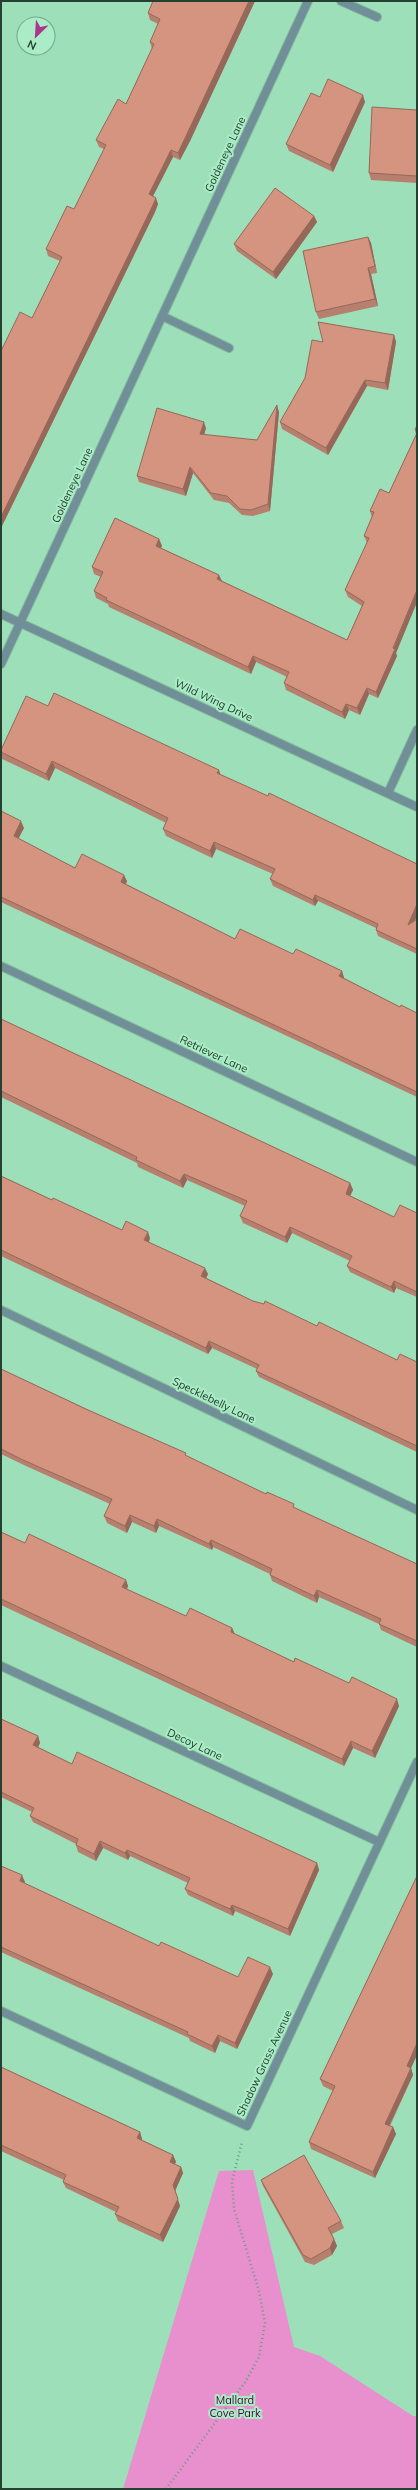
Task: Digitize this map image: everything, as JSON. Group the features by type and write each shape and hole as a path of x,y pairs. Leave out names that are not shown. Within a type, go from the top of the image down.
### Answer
{"street":[{"name":"Goldeneye Lane","path":"1,664 308,1"},
{"path":"341,1 377,18"},
{"path":"162,316 229,348"},
{"name":"Wild Wing Drive","path":"1,614 417,807"},
{"path":"388,793 417,730"},
{"name":"Retriever Lane","path":"1,966 417,1162"},
{"name":"Specklebelly Lane","path":"1,1310 417,1510"},
{"name":"Decoy Lane","path":"1,1666 379,1842"},
{"name":"Shadow Grass Avenue","path":"1,2011 247,2126 417,1762"}],"path":[{"path":"166,2489 246,2381 259,2357 266,2323 259,2291 234,2209 232,2181 247,2126"}],"green space":[{"name":"Mallard Cove Park","path":"253,2170 294,2347 320,2356 413,2416 417,2416 417,2489 123,2489 219,2171"}],"building":[{"path":"153,1 249,1 178,153 171,150 149,194 156,198 153,205 1,517 1,351 20,312 32,318 62,257 46,249 67,206 74,209 106,145 96,140 118,99 126,104 154,44 150,42 160,19 148,13"},
{"path":"328,79 363,95 330,165 286,144 311,93 320,97"},
{"path":"372,107 417,110 417,176 369,173"},
{"path":"275,188 314,216 273,272 234,244"},
{"path":"368,237 375,266 368,268 375,299 316,312 303,251"},
{"path":"318,322 394,335 385,383 365,380 326,448 280,422 305,378 312,340 323,342"},
{"path":"277,405 268,504 251,510 240,509 227,496 211,493 190,467 183,489 137,476 157,408 204,422 200,434 257,440"},
{"path":"417,433 417,590 393,648 395,649 376,692 367,688 357,708 346,704 342,712 284,683 289,672 253,656 248,667 106,600 107,598 94,591 103,572 92,567 115,518 159,539 156,546 219,575 217,579 347,640 364,602 345,590 369,538 364,536 374,512 370,511 380,489 389,493"},
{"path":"54,693 219,770 217,773 268,796 269,793 417,864 417,904 408,925 417,919 417,949 376,930 378,924 315,895 313,900 270,879 275,869 214,842 210,851 163,829 168,818 52,761 46,774 1,752 26,696 48,706"},
{"path":"1,811 21,821 14,836 75,868 82,854 124,875 121,882 235,939 240,929 293,954 296,949 342,971 339,976 400,1007 401,1005 417,1013 417,1092 1,897"},
{"path":"1,1019 350,1183 346,1194 394,1217 400,1205 417,1213 417,1292 394,1281 391,1287 347,1266 352,1256 290,1227 285,1237 240,1216 247,1201 184,1174 180,1181 136,1160 137,1157 1,1091"},
{"path":"1,1176 122,1230 126,1221 148,1232 144,1240 205,1268 201,1276 253,1301 264,1304 265,1301 317,1326 319,1322 397,1360 400,1354 417,1362 417,1446 256,1371 259,1365 209,1341 206,1348 1,1250"},
{"path":"1,1369 88,1410 186,1453 185,1455 266,1494 267,1492 294,1504 293,1507 417,1564 417,1641 379,1624 381,1619 317,1590 314,1596 270,1575 272,1569 211,1540 209,1544 157,1519 154,1526 130,1515 125,1526 104,1516 112,1499 1,1449"},
{"path":"1,1532 25,1543 29,1534 126,1580 122,1587 186,1616 190,1608 232,1628 231,1632 294,1662 295,1658 349,1683 352,1677 397,1699 372,1751 351,1741 342,1759 1,1599"},
{"path":"1,1719 38,1736 33,1745 72,1764 77,1752 317,1863 288,1929 232,1905 230,1909 185,1889 190,1878 127,1850 125,1853 100,1841 94,1854 76,1845 78,1839 30,1816 34,1808 1,1792"},
{"path":"1,1866 22,1875 20,1881 159,1946 161,1942 238,1977 248,1957 270,1967 235,2043 218,2035 212,2046 187,2034 188,2032 1,1947"},
{"path":"417,1876 417,2043 407,2066 411,2068 385,2124 393,2127 373,2172 309,2142 335,2086 320,2079"},
{"path":"1,2067 140,2132 137,2138 173,2155 170,2162 181,2167 173,2185 178,2199 160,2235 115,2214 119,2207 63,2182 66,2175 1,2145"},
{"path":"304,2155 341,2221 328,2228 334,2239 330,2248 311,2259 303,2255 261,2180"}]}
